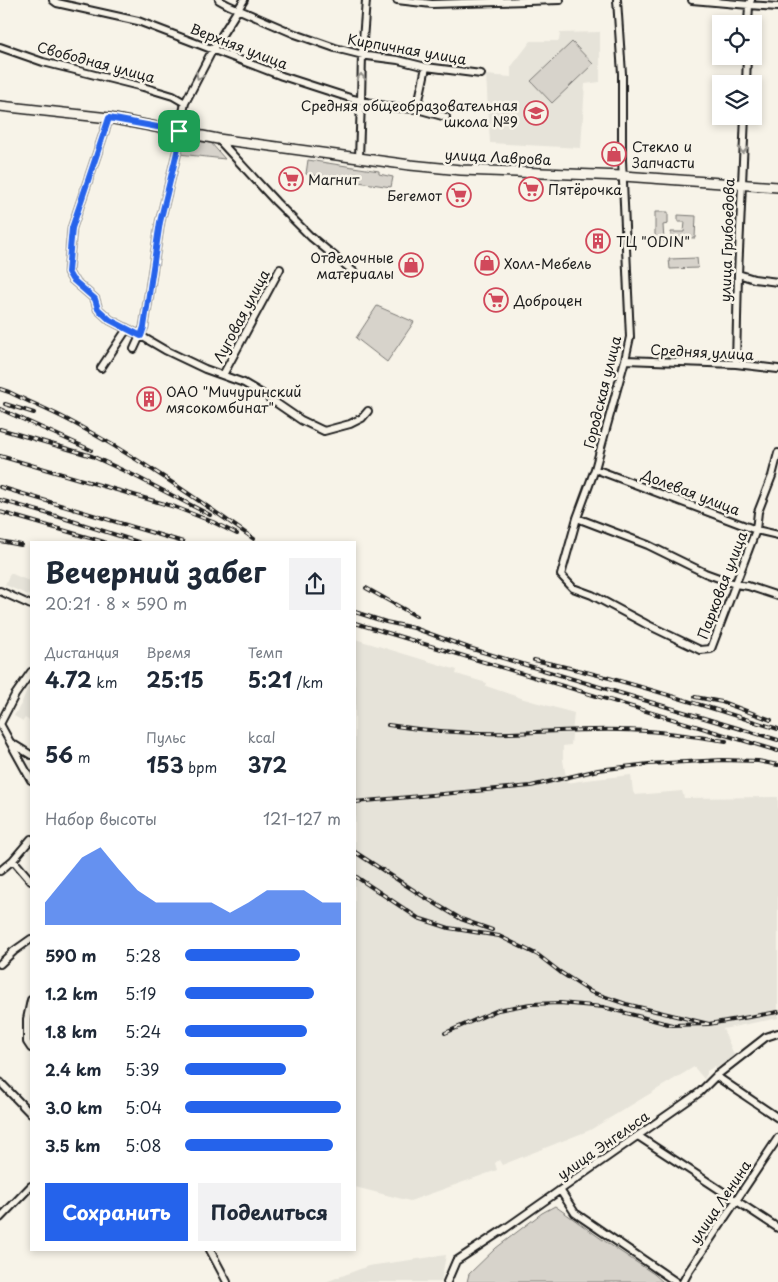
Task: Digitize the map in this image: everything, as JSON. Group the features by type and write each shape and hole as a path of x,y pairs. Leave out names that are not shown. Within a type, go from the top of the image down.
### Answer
{"main road":[{"name":"улица Лаврова","path":"0,106 109,118 218,139 400,164 461,170 623,176 778,187"}],"street":[{"name":"Верхняя улица","path":"53,0 57,3 138,21 282,76 361,100 388,107 417,109 446,117"},
{"name":"Кирпичная улица","path":"219,0 303,37 335,48 426,67 481,74"},
{"path":"134,349 144,327 160,222 179,144 179,131 185,103 212,49 244,0"},
{"path":"358,158 366,0"},
{"path":"398,0 432,4 560,0"},
{"name":"Городская улица","path":"561,575 595,469 630,337 623,176 622,74 617,0"},
{"path":"692,0 778,6"},
{"name":"Свободная улица","path":"0,47 43,62 173,96 185,103"},
{"path":"417,109 426,67"},
{"name":"Луговая улица","path":"109,118 72,228 68,272 72,279 95,299 98,309 110,320 165,350 205,369 244,383 301,420 324,431 350,424 362,418 368,411"},
{"name":"улица Грибоедова","path":"736,364 745,125"},
{"path":"218,139 311,237 354,272"},
{"name":"Луговая улица","path":"223,376 280,269"},
{"path":"738,274 754,279 778,282"},
{"path":"101,368 127,329"},
{"name":"Средняя улица","path":"625,360 736,364 778,369"},
{"name":"Парковая улица","path":"561,575 572,588 592,595 700,650 711,649 756,530 758,512 775,476 778,453"},
{"name":"Долевая улица","path":"595,469 756,530 778,535"},
{"path":"578,518 648,546 705,573 778,596"},
{"path":"0,591 30,605"},
{"path":"30,674 0,724 30,778"},
{"path":"11,743 30,754"},
{"path":"0,872 30,840"},
{"path":"13,860 30,880"},
{"path":"0,964 30,940"},
{"path":"30,1005 27,1019 27,1042 30,1046"},
{"name":"улица Энгельса","path":"447,1282 456,1261 700,1092 716,1076 766,1037 778,1032"},
{"path":"716,1076 778,1118"},
{"path":"0,1082 30,1113"},
{"path":"638,1136 778,1228"},
{"name":"улица Ленина","path":"684,1282 689,1271 778,1138"},
{"path":"1,1216 30,1187"},
{"path":"560,1190 575,1213 676,1282"},
{"path":"211,1251 227,1282"}],"shaded area":[{"name":"Средняя общеобразовательная школа №9","path":"600,32 600,82 585,84 581,148 490,143 486,75 511,77 511,67 531,41 559,41 560,33"},
{"path":"572,42 593,64 552,103 531,81"},
{"path":"187,140 211,143 225,159 179,154"},
{"path":"308,160 379,171 379,174 393,177 391,187 306,174"},
{"path":"655,212 668,212 668,224 663,225 664,241 655,241"},
{"path":"678,215 696,216 695,238 671,237 671,232 684,232 685,222 678,222"},
{"path":"697,258 698,268 670,269 669,259"},
{"path":"377,306 414,322 387,362 356,338"},
{"path":"10,573 29,581 30,579 30,596 5,585"},
{"path":"356,639 457,670 456,674 487,683 486,686 574,713 571,745 563,746 563,760 567,783 631,775 635,795 682,791 684,798 778,797 778,1018 723,1029 735,1057 727,1064 716,1068 715,1066 707,1071 704,1079 694,1067 590,1130 502,1165 499,1160 495,1163 497,1170 410,1201 356,1187"},
{"path":"30,683 30,721 25,718 23,721 14,716"},
{"path":"555,1206 663,1282 467,1282 469,1274 496,1248 542,1213"},
{"path":"446,1255 441,1282 326,1282 368,1266"}],"railway":[{"path":"0,389 61,416 116,447 254,539"},
{"path":"5,404 34,413"},
{"path":"0,409 91,450"},
{"path":"0,429 92,456 210,515"},
{"path":"0,456 175,507 237,534"},
{"path":"0,487 180,541"},
{"path":"0,500 135,541"},
{"path":"0,512 101,541"},
{"path":"0,541 21,545"},
{"path":"366,588 416,616"},
{"path":"356,612 386,622 414,628 469,648 778,740"},
{"path":"356,623 778,751"},
{"path":"534,660 626,683 778,729"},
{"path":"695,697 722,702 771,720"},
{"path":"388,725 479,733 633,730 726,741"},
{"path":"356,802 531,786 598,770 649,764 722,760 758,761 778,765"},
{"path":"356,853 461,919 492,930"},
{"path":"356,877 418,918 449,928 499,936 538,955 591,992 626,1004 709,1024"},
{"path":"445,1033 498,1010 530,1004 560,1003 603,1007 672,1025 709,1024 778,1012"}],"place":[{"name":"Средняя общеобразовательная школа №9","path":"536,113"},
{"name":"Стекло и Запчасти","path":"614,154"},
{"name":"Магнит","path":"291,179"},
{"name":"Пятёрочка","path":"531,189"},
{"name":"Бегемот","path":"459,195"},
{"name":"ТЦ \"ODIN\"","path":"598,241"},
{"name":"Холл-Мебель","path":"487,263"},
{"name":"Отделочные материалы","path":"411,265"},
{"name":"Доброцен","path":"496,300"},
{"name":"ОАО \"Мичуринский мясокомбинат\"","path":"149,399"}],"route":[{"path":"109,118 179,131 179,144 160,222 141,336 110,320 98,309 95,299 72,279 68,272 72,228 109,118"}]}
